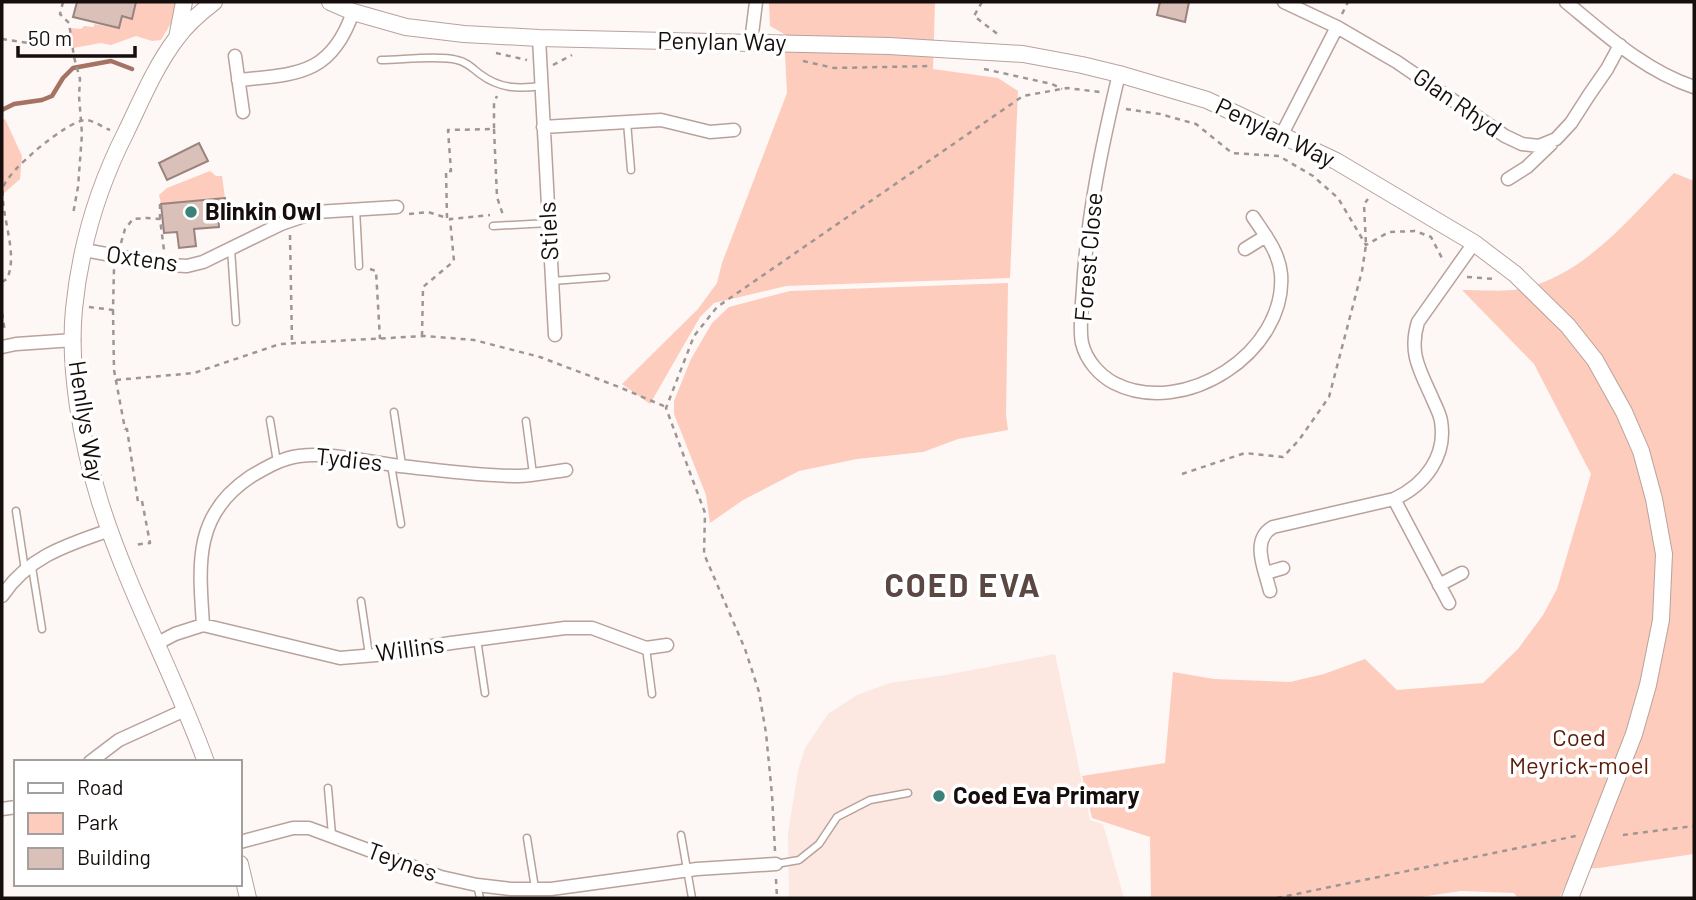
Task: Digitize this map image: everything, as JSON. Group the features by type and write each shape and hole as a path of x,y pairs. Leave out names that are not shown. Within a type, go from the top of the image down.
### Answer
{"street":[{"path":"177,37 184,2"},
{"path":"177,37 214,2"},
{"name":"Penylan Way","path":"330,2 353,12 406,27 464,34 889,46 1023,54 1070,62 1207,100 1336,161 1474,243 1515,274 1568,326 1595,360 1624,412 1641,451 1654,499 1664,554 1661,620 1634,734 1570,898"},
{"path":"751,42 756,2"},
{"name":"Glan Rhyd","path":"1284,2 1336,27 1406,68 1504,136 1522,144 1539,146 1556,139"},
{"path":"1566,2 1619,45 1662,74 1694,87"},
{"path":"238,80 298,72 316,66 342,38 353,12"},
{"path":"1281,135 1336,27"},
{"name":"Henllys Way","path":"177,37 155,73 111,160 92,214 75,305 75,386 88,453 110,530 205,760"},
{"name":"Stiels","path":"539,38 555,335"},
{"path":"1508,179 1527,167 1556,139 1607,69 1619,45"},
{"path":"235,56 243,112"},
{"name":"Forest Close","path":"1119,74 1103,142 1084,264 1082,342 1096,369 1108,380 1125,389 1145,393 1168,393 1185,390 1220,376 1251,351 1275,314 1281,274 1274,248 1253,217"},
{"path":"544,127 661,120 710,132 734,130"},
{"name":"Oxtens","path":"85,250 117,252 168,265 187,266 202,262 281,224 316,212 402,210"},
{"path":"1245,249 1266,236"},
{"path":"1270,591 1260,551 1265,532 1273,527 1394,499 1406,494 1430,472 1438,455 1442,436 1441,419 1413,349 1415,333 1418,322 1474,243"},
{"path":"4,347 74,340"},
{"name":"Tydies","path":"203,625 200,566 207,528 215,512 240,484 277,462 298,456 321,455 520,476 566,470"},
{"path":"1394,499 1449,603"},
{"path":"2,596 28,567 44,556 66,545 110,530"},
{"path":"1266,573 1283,568"},
{"path":"1439,585 1462,573"},
{"path":"156,644 175,634 203,625"},
{"name":"Willins","path":"203,625 340,658 565,628 592,628 646,648 667,645"},
{"path":"92,760 119,740 185,710"},
{"name":"Teynes","path":"242,841 293,828 309,828 479,892 551,889 687,870 776,864"},
{"path":"242,874 247,898"}],"lane":[{"path":"381,60 456,59 500,85 510,88 542,86"},
{"path":"627,122 631,170"},
{"path":"356,209 359,266"},
{"path":"492,226 549,223"},
{"path":"231,249 236,322"},
{"path":"552,281 606,278"},
{"path":"394,412 401,524"},
{"path":"270,420 277,462"},
{"path":"526,421 533,474"},
{"path":"16,511 42,629"},
{"path":"361,601 369,655"},
{"path":"477,639 485,693"},
{"path":"646,648 652,694"},
{"path":"328,788 332,837"},
{"path":"776,864 799,860 819,844 837,817 870,800 908,793"},
{"path":"681,835 692,898"},
{"path":"527,838 535,889"}],"path":[{"path":"63,2 60,14 69,23 80,79 82,134 78,187 72,214"},
{"path":"982,2 974,16 1023,54"},
{"path":"2,39 29,43"},
{"path":"540,64 551,66 581,53"},
{"path":"793,59 834,68 932,66"},
{"path":"975,66 1052,84 1062,89"},
{"path":"500,85 494,102 494,128 497,197 503,225"},
{"path":"777,898 772,795 759,692 745,649 704,554 705,513 666,408 694,336 717,307 1023,96 1062,89 1104,93 1111,106 1160,114 1196,124 1232,153 1279,156 1313,176 1338,198 1366,245"},
{"path":"3,281 8,279 10,272 2,205 3,187 21,164 49,139 81,120 91,121 124,135"},
{"path":"422,336 423,287 454,261 448,218 446,171 451,171 448,130 494,128"},
{"path":"1182,474 1245,453 1283,457 1299,440 1329,397 1362,271 1366,245 1364,204 1371,196"},
{"path":"160,200 165,257"},
{"path":"402,210 428,212 448,218 490,215 503,225"},
{"path":"117,549 150,543 142,501 138,502 127,429 116,380 113,310 117,252 125,229 133,219 160,219"},
{"path":"281,224 291,236 292,344"},
{"path":"1366,245 1389,232 1415,231 1430,237 1451,275 1504,280 1515,274"},
{"path":"359,266 376,271 380,338"},
{"path":"75,305 113,310"},
{"path":"2,313 4,347"},
{"path":"116,380 194,373 280,344 422,336 474,340 540,357 666,408"},
{"path":"1623,835 1694,826"},
{"path":"1277,898 1576,836"}],"shaded area":[{"name":"Coed Eva Primary","path":"1055,654 1090,820 1103,824 1124,898 789,898 788,834 798,771 805,748 828,714 857,695 890,683"}],"green space":[{"path":"136,2 178,2 173,20 161,40 152,41 136,36 111,45 101,43 73,48 70,28 94,27 94,24 118,28 122,16 132,19"},
{"path":"769,2 935,2 933,69 998,78 1018,91 1010,278 786,286 714,303 700,317 650,404 622,384 698,309 717,283 722,263 787,93 784,34 770,26"},
{"path":"5,119 22,156 20,179 2,195 2,120"},
{"path":"210,171 216,176 222,176 225,198 161,204 159,195 167,188"},
{"name":"Coed Meyrick-moel","path":"1674,173 1694,181 1694,854 1599,868 1574,869 1559,898 1518,898 1514,893 1461,891 1414,898 1151,898 1150,837 1092,818 1082,776 1165,763 1173,672 1214,679 1290,682 1324,674 1365,659 1397,690 1483,683 1518,649 1543,615 1557,589 1591,474 1534,364 1462,290 1521,289 1566,271 1605,242"},
{"path":"1008,283 1008,430 958,439 923,452 857,459 799,471 743,500 710,523 706,495 674,414 674,401 691,359 712,323 729,307 790,291"}],"building":[{"path":"77,2 136,2 132,19 122,16 119,28 73,17"},
{"path":"1160,2 1189,2 1185,22 1157,15"},
{"path":"199,143 208,161 167,180 159,163"},
{"path":"225,198 226,211 218,212 219,227 194,229 196,246 179,248 177,232 164,233 161,204"}],"waterway":[{"path":"2,110 14,104 52,96 73,68 111,61 132,69"}],"place":[{"name":"Blinkin Owl","path":"191,212"},
{"name":"Coed Eva Primary","path":"939,796"}],"district":[{"name":"COED EVA","path":"963,586"}]}
